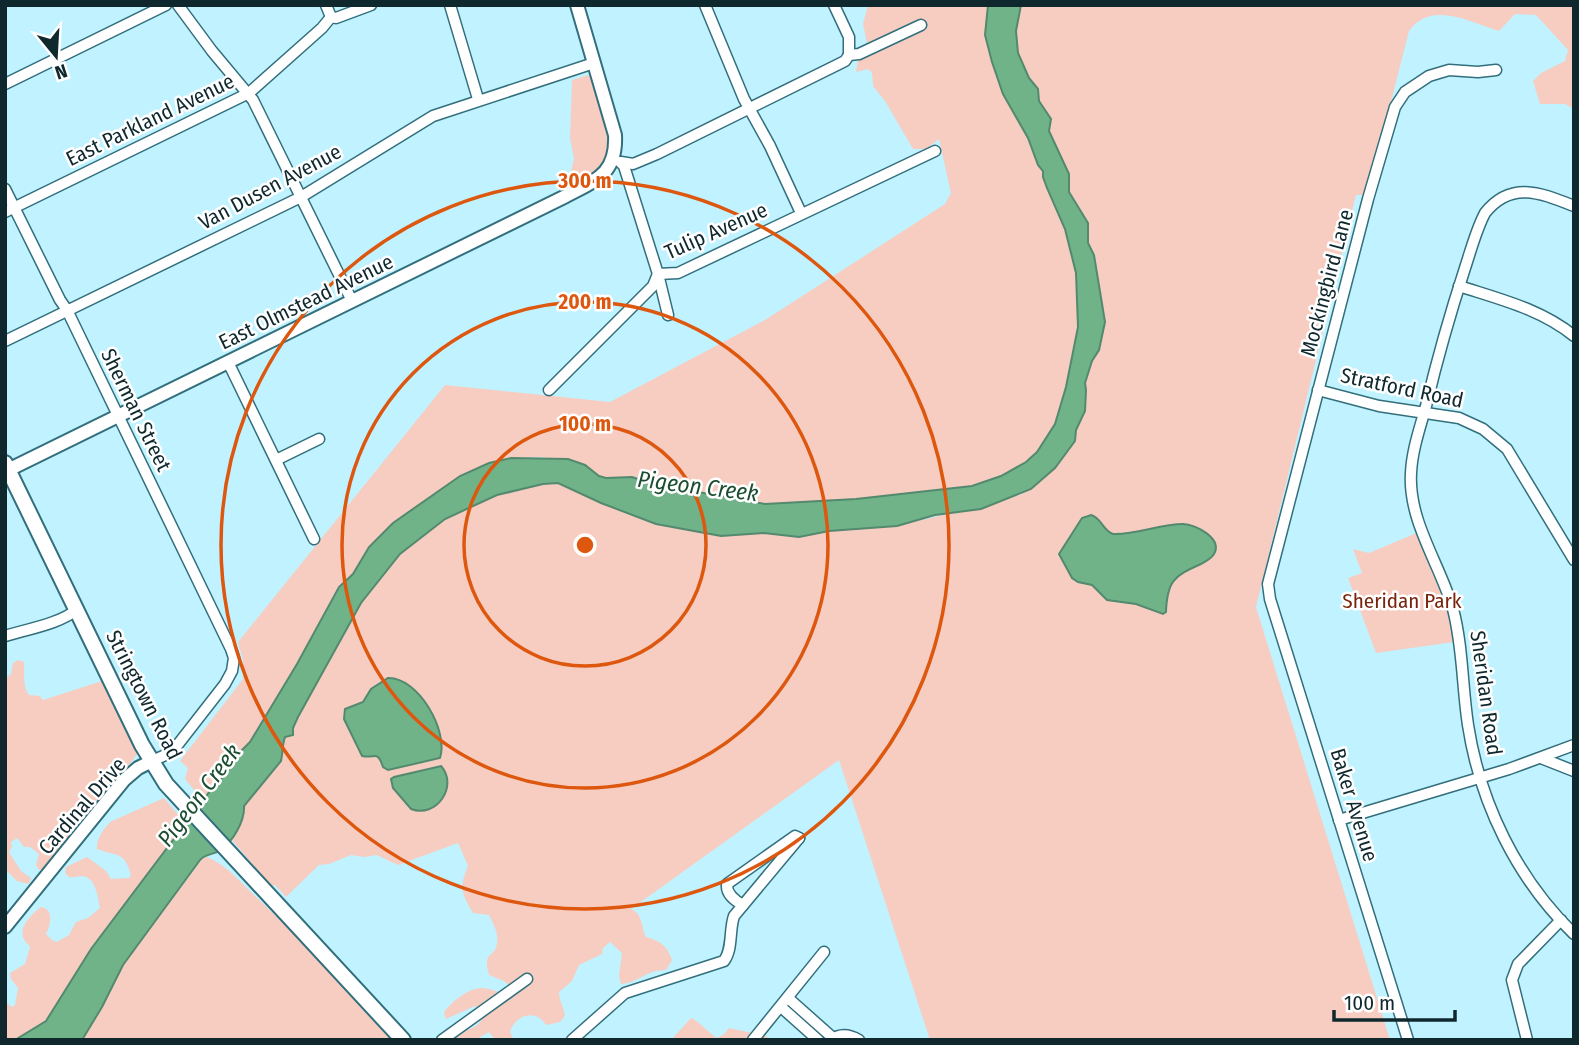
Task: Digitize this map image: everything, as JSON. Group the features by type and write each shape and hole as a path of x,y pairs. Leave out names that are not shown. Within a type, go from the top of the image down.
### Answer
{"main road":[{"name":"Stringtown Road","path":"6,468 152,761 166,784 403,1040"}],"street":[{"path":"5,84 166,5"},
{"path":"178,5 212,51 249,93 352,301"},
{"path":"326,5 331,17 336,18 371,5"},
{"path":"450,5 478,99"},
{"path":"577,5 615,135 618,160 658,274 668,315"},
{"path":"705,5 715,33 802,213"},
{"path":"618,160 633,164 845,61 849,55 849,37 834,5"},
{"name":"East Parkland Avenue","path":"10,210 249,93 322,29 331,17"},
{"path":"849,55 859,54 921,25"},
{"name":"Van Dusen Avenue","path":"5,341 301,197 433,116 594,63"},
{"name":"Mockingbird Lane","path":"1268,580 1395,107 1405,92 1429,76 1449,70 1496,70"},
{"name":"Tulip Avenue","path":"549,390 653,286 658,274 678,273 935,152"},
{"name":"East Olmstead Avenue","path":"6,468 118,416 582,188 618,160"},
{"name":"Sherman Street","path":"5,189 10,210 67,310 231,649"},
{"name":"Sheridan Road","path":"1574,206 1532,192 1516,193 1497,201 1489,208 1481,221 1459,286 1412,459 1412,498 1421,529 1438,566 1454,612 1461,649 1468,725 1479,777 1511,852 1532,885 1574,934"},
{"path":"1459,286 1537,313 1574,336"},
{"path":"228,362 314,539"},
{"name":"Stratford Road","path":"1318,390 1379,406 1459,418 1483,429 1502,443 1574,560"},
{"path":"276,460 318,439"},
{"name":"Baker Avenue","path":"1268,580 1270,599 1408,1040"},
{"path":"5,636 59,619 76,609"},
{"name":"Cardinal Drive","path":"5,927 124,780 138,768 172,752 225,684 232,671 231,649"},
{"path":"1339,820 1541,758 1574,745"},
{"path":"1541,758 1574,771"},
{"path":"572,1040 625,993 724,961 729,949 731,924 743,905 799,838 795,836 779,846 727,884 726,890 734,900 743,905"},
{"path":"1527,1040 1512,980 1518,964 1560,920"},
{"path":"753,1040 824,952"},
{"path":"442,1040 527,979"},
{"path":"788,998 832,1039 852,1035 859,1040"},
{"path":"781,1007 818,1040"}],"green space":[{"path":"868,5 988,5 992,62 1003,94 1043,171 1047,188 1065,229 1076,273 1078,327 1066,387 1055,424 1037,452 1026,462 1001,476 972,486 856,499 765,504 698,492 678,492 632,477 606,478 585,465 542,457 511,458 489,463 369,547 353,574 339,587 250,742 235,757 226,774 203,801 185,779 188,768 180,761 243,679 243,660 238,642 445,385 610,402 765,320 945,204 951,193 939,139 926,149 913,149 873,86 872,73 868,69 856,72 858,60 868,48 863,24"},
{"path":"1021,5 1574,5 1574,109 1565,104 1540,104 1533,81 1541,73 1565,61 1568,50 1536,15 1515,14 1499,31 1464,19 1439,15 1418,22 1409,31 1370,184 1365,195 1356,195 1256,607 1390,1040 930,1040 839,760 631,909 640,917 646,937 659,942 668,951 672,960 666,970 621,984 619,976 622,953 610,942 603,948 602,954 579,965 572,981 559,992 565,1016 560,1022 546,1025 532,1015 516,1021 510,1032 514,1040 495,1040 489,1032 475,1040 446,1040 474,1027 482,1019 484,1013 475,1006 446,1019 444,1013 465,993 481,988 509,995 512,988 504,981 489,975 487,962 496,948 496,932 489,915 473,913 466,900 462,885 468,866 458,843 398,865 377,855 351,855 319,865 286,897 275,885 271,886 231,839 244,815 244,806 281,749 361,603 400,554 445,519 497,495 558,483 656,524 721,536 764,533 799,537 923,520 1020,495 1042,480 1075,441 1076,430 1085,411 1084,383 1099,350 1103,311 1094,255 1088,243 1088,223 1069,192 1069,174 1049,131 1051,119 1039,101 1038,89 1029,78 1018,53 1016,31"},
{"path":"588,75 591,77 610,139 608,160 592,176 567,187 574,159 570,138 572,80"},
{"name":"Sheridan Park","path":"1419,532 1446,600 1454,642 1376,653 1348,578 1362,573 1353,549 1369,553"},
{"path":"18,660 24,662 25,683 29,695 40,696 43,700 102,681 138,753 51,867 39,870 36,865 39,854 30,847 24,847 17,838 11,842 9,852 21,871 31,878 29,884 17,881 5,869 5,679 11,674 13,663"},
{"path":"164,798 185,823 91,949 46,1021 15,1040 5,1040 5,1002 12,1007 15,1005 18,988 10,973 25,964 30,947 22,933 28,920 41,907 45,908 50,914 46,934 57,942 69,935 76,922 88,918 100,908 90,880 82,876 69,877 65,873 66,867 87,857 106,871 111,879 129,878 131,875 122,858 97,849 99,837 112,821"},
{"path":"204,856 225,868 272,912 393,1040 82,1040 123,965"},
{"path":"691,1018 717,1038 729,1028 766,1036 770,1040 671,1040"}],"shaded area":[{"path":"988,5 1021,5 1016,31 1018,53 1029,78 1038,89 1039,101 1051,119 1049,131 1069,174 1069,192 1088,223 1088,243 1094,255 1105,322 1099,350 1092,361 1085,383 1085,411 1076,430 1075,441 1055,468 1031,489 981,509 935,515 897,526 829,531 799,537 764,533 721,536 656,524 558,483 497,495 445,519 400,554 361,603 298,717 293,735 285,737 281,761 244,806 243,818 234,836 221,850 200,860 123,965 82,1040 15,1040 46,1021 91,949 213,787 226,774 235,757 250,742 339,587 353,574 369,547 393,523 460,476 489,463 511,458 568,459 585,465 606,478 632,477 678,492 698,492 765,504 856,499 972,486 1001,476 1026,462 1037,452 1055,424 1066,387 1078,327 1076,273 1065,229 1047,188 1043,171 1003,94 992,62 985,35"},
{"path":"1091,515 1113,534 1174,524 1188,525 1207,533 1216,548 1210,559 1178,576 1170,586 1166,612 1163,614 1136,604 1107,600 1092,585 1072,578 1059,554 1082,518"},
{"path":"388,678 410,686 429,708 440,734 440,758 388,770 377,756 362,756 344,719 345,709 363,702 371,689"},
{"path":"441,766 446,774 446,791 442,799 429,809 411,809 393,788 391,779 394,777"}],"water label":[{"name":"Pigeon Creek","path":"698,486"},
{"name":"Pigeon Creek","path":"199,795"}]}
